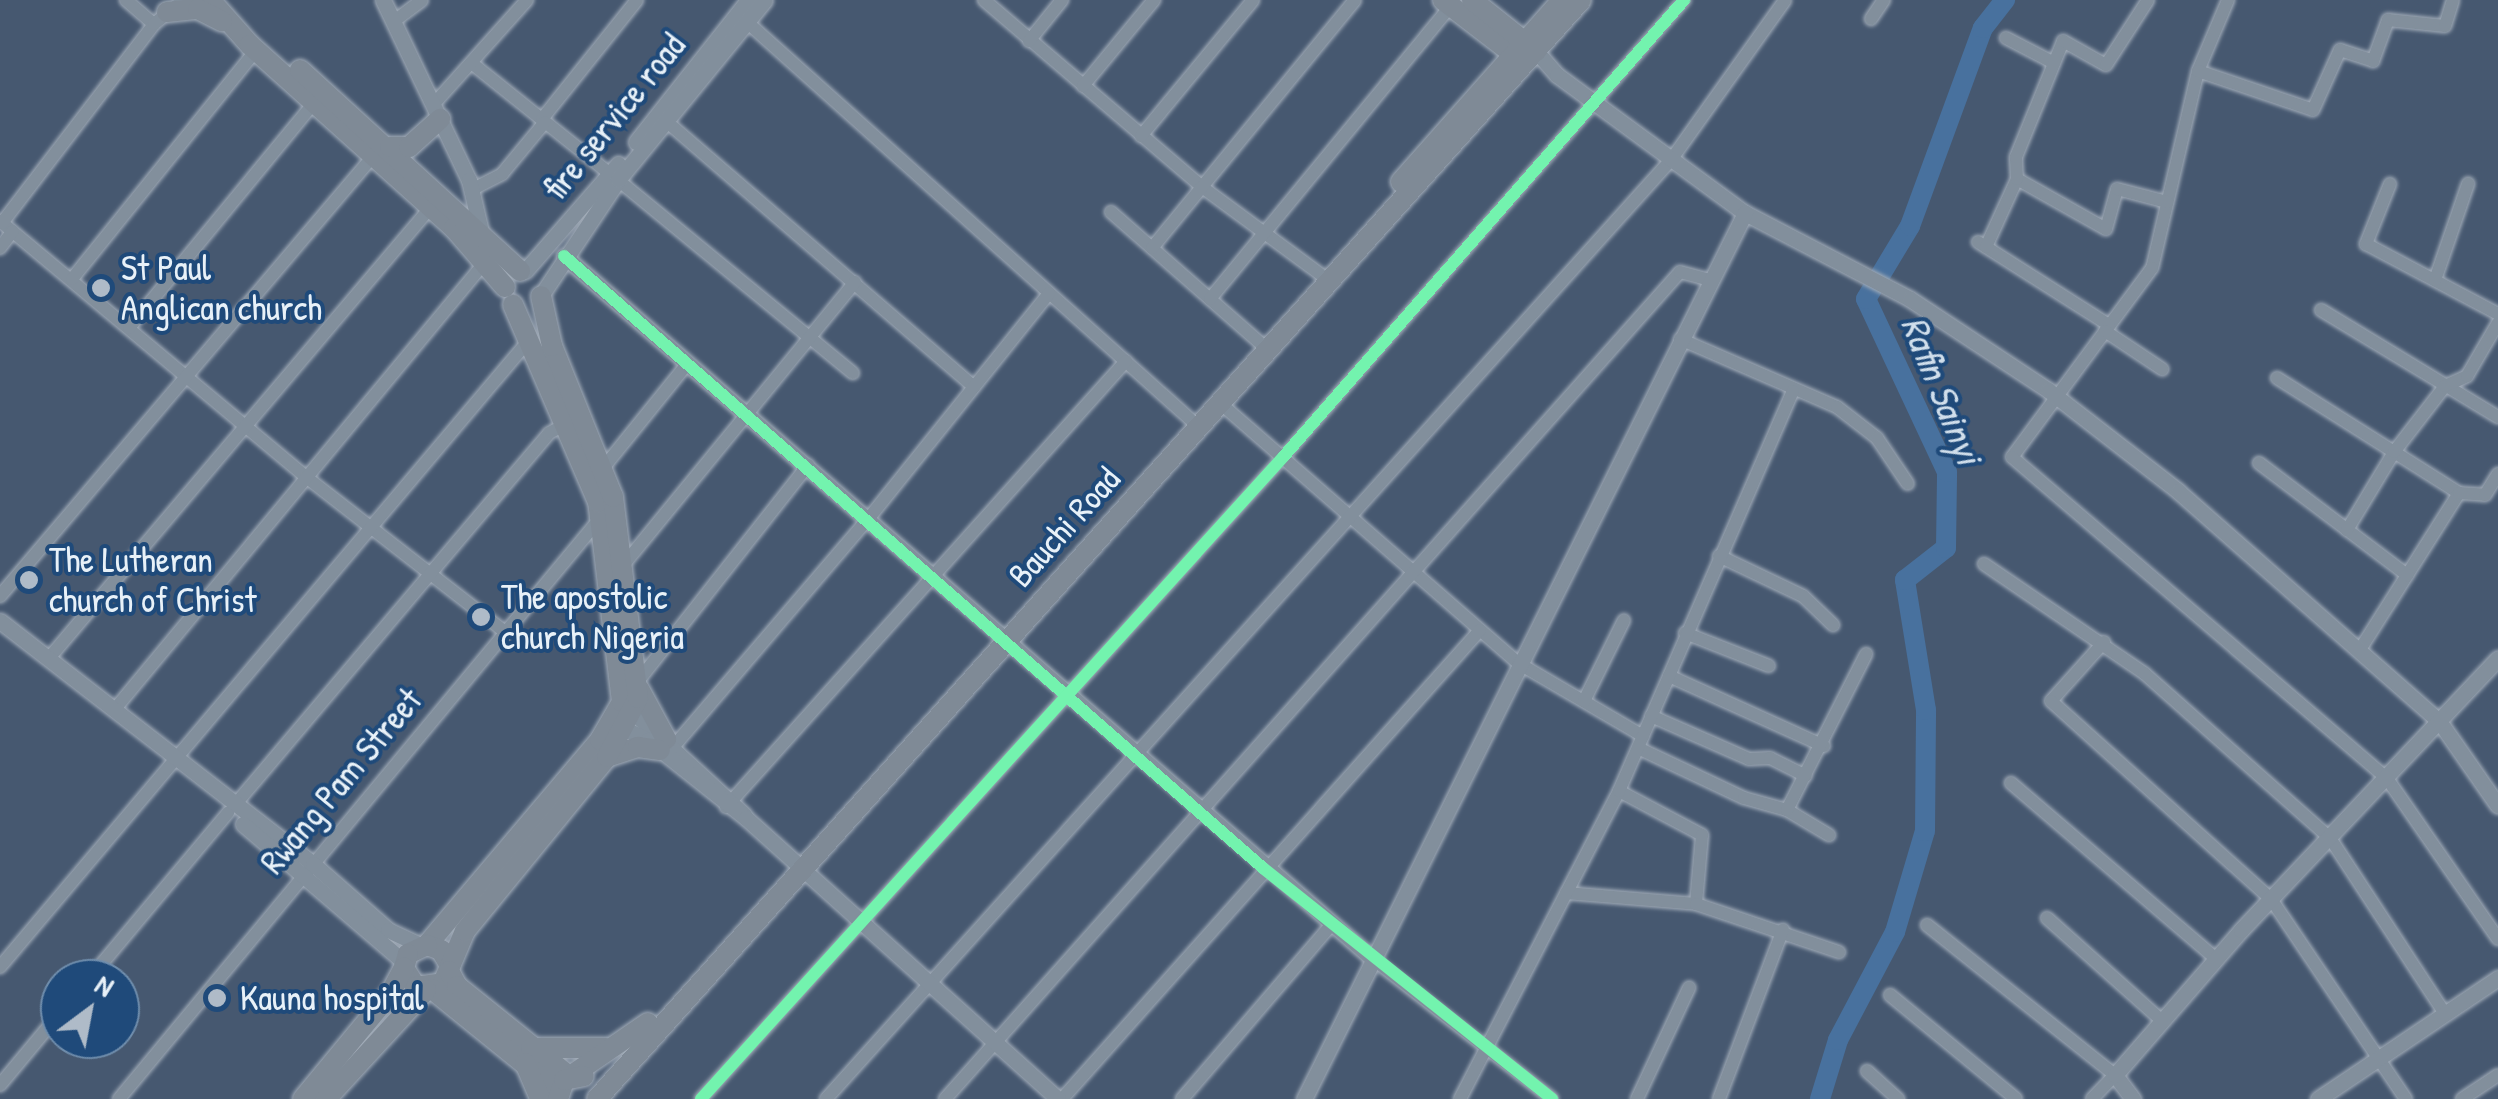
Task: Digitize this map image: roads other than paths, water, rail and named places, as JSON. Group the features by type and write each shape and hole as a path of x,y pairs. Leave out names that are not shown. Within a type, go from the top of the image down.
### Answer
{"main road":[{"path":"210,0 256,50 321,95"},
{"path":"223,0 259,38 383,150 522,271 538,276 552,346 625,564 628,704 607,757 465,931 449,967 326,1099"},
{"path":"1472,0 1529,56"},
{"name":"Bauchi Road","path":"603,1096 797,865 1190,419 1320,274 1529,56 1562,0"},
{"name":"Bauchi Road","path":"1001,638 1220,404 1580,0"},
{"path":"1447,3 1529,56"},
{"path":"168,9 198,9 234,30"},
{"path":"383,150 409,147 436,112"},
{"path":"383,150 485,262 509,296 604,467 628,704 667,745"},
{"path":"509,296 522,271"},
{"path":"509,296 529,307 541,295"},
{"path":"303,1099 390,994 404,965 628,704"},
{"path":"607,757 667,745"},
{"name":"Bauchi Road","path":"559,1091 622,1044 797,865"},
{"path":"423,945 441,950 457,986 559,1091"},
{"path":"404,965 410,982 429,989 528,1056 559,1091"},
{"path":"528,1056 585,1052 622,1044"},
{"path":"559,1091 589,1078 603,1096"}],"street":[{"path":"0,248 5,225 168,9 126,0"},
{"path":"383,0 472,189 482,236"},
{"path":"393,22 422,0"},
{"path":"436,112 527,0"},
{"path":"472,189 502,174 638,0"},
{"name":"fire service road","path":"522,271 614,177 748,0"},
{"path":"541,295 614,177 666,122 766,0"},
{"path":"984,0 1202,187 1320,274"},
{"path":"1029,41 1062,0"},
{"path":"1083,86 1154,0"},
{"path":"1141,136 1253,0"},
{"path":"1152,248 1355,0"},
{"path":"701,1099 1284,456 1597,104 1684,0"},
{"path":"826,1099 1671,160 1785,0"},
{"path":"1871,19 1884,0"},
{"path":"2148,0 2106,65 2067,41 2054,63 2016,157 2017,179 1982,244 2162,369"},
{"path":"2228,0 2198,72 2152,268 2053,394 2012,458 2386,777 2498,939"},
{"path":"2198,72 2313,110 2340,50 2373,62 2388,20 2445,26 2453,0"},
{"path":"1210,298 1447,3"},
{"path":"747,22 1190,419"},
{"path":"2006,38 2054,63"},
{"path":"72,279 256,50"},
{"path":"1529,56 1745,213 1910,299 2053,394 2178,491 2439,722 2498,806"},
{"path":"474,66 853,373"},
{"path":"130,328 321,95"},
{"path":"666,122 974,387"},
{"path":"0,596 185,375 383,150"},
{"path":"2017,179 2106,230 2118,189 2167,202"},
{"path":"2390,184 2366,244 2498,314"},
{"path":"2435,280 2468,184"},
{"path":"50,658 431,207"},
{"path":"1111,212 1259,342"},
{"path":"1304,1099 1518,662 1745,213"},
{"path":"5,225 306,477 371,523 505,632"},
{"path":"564,256 869,518 1263,868 1552,1099"},
{"path":"115,709 485,262"},
{"path":"945,1099 1680,272 1709,280"},
{"path":"625,564 856,282"},
{"path":"667,745 869,518 1049,293"},
{"path":"2322,310 2498,416"},
{"path":"2347,530 2394,452 2446,386 2466,376 2498,323"},
{"path":"0,967 170,760 530,339"},
{"path":"1680,339 1854,419 1895,459 1908,484"},
{"path":"730,802 936,578 1126,361"},
{"path":"604,467 688,363"},
{"path":"2277,378 2459,493 2485,494 2498,474"},
{"path":"1460,1099 1619,792 1793,392"},
{"path":"1220,404 1518,662 1584,701 1640,742 1744,798 1787,810 1829,834"},
{"path":"106,959 549,433 575,420"},
{"path":"2260,463 2406,575"},
{"path":"808,466 628,704 797,865 1060,1099 1480,630"},
{"path":"2359,651 2459,493"},
{"name":"Rwang Pam Street","path":"119,1099 505,632 608,514"},
{"path":"1720,556 1803,596 1833,625"},
{"path":"1984,564 2104,642 2330,838 2445,1014"},
{"path":"1584,701 1624,620"},
{"path":"0,623 115,709 170,760"},
{"path":"0,623 388,930 423,945"},
{"path":"1685,633 1769,666"},
{"path":"2104,642 2051,701 2271,899 2406,1099"},
{"path":"1787,810 1824,746 1866,654"},
{"path":"2092,1099 2271,899 2497,661"},
{"path":"1669,676 1824,746"},
{"path":"1652,716 1749,760 1770,758 1806,776"},
{"path":"2010,783 2216,959"},
{"path":"1619,792 1702,835 1696,904"},
{"path":"308,868 404,965"},
{"path":"1566,893 1696,904 1784,930 1839,952"},
{"path":"2047,918 2162,1021"},
{"path":"1182,1099 1332,925"},
{"path":"1927,925 2115,1075 2133,1099"},
{"path":"1720,1099 1784,930"},
{"path":"2318,1099 2498,978"},
{"path":"1637,1099 1689,988"},
{"path":"1890,995 2016,1099"},
{"path":"0,1084 40,1037"},
{"path":"1867,1071 1898,1099"},
{"path":"2462,1099 2498,1075"}],"waterway":[{"name":"Rafin Sainyi","path":"1820,1099 1838,1040 1895,932 1925,831 1926,710 1905,580 1946,548 1947,472 1866,299 1910,226 1983,28 2005,0"}],"place":[{"name":"St Paul Anglican church","path":"101,288"},
{"name":"The Lutheran church of Christ","path":"29,580"},
{"name":"The apostolic church Nigeria","path":"481,617"},
{"name":"Kauna hospital","path":"217,998"}]}
